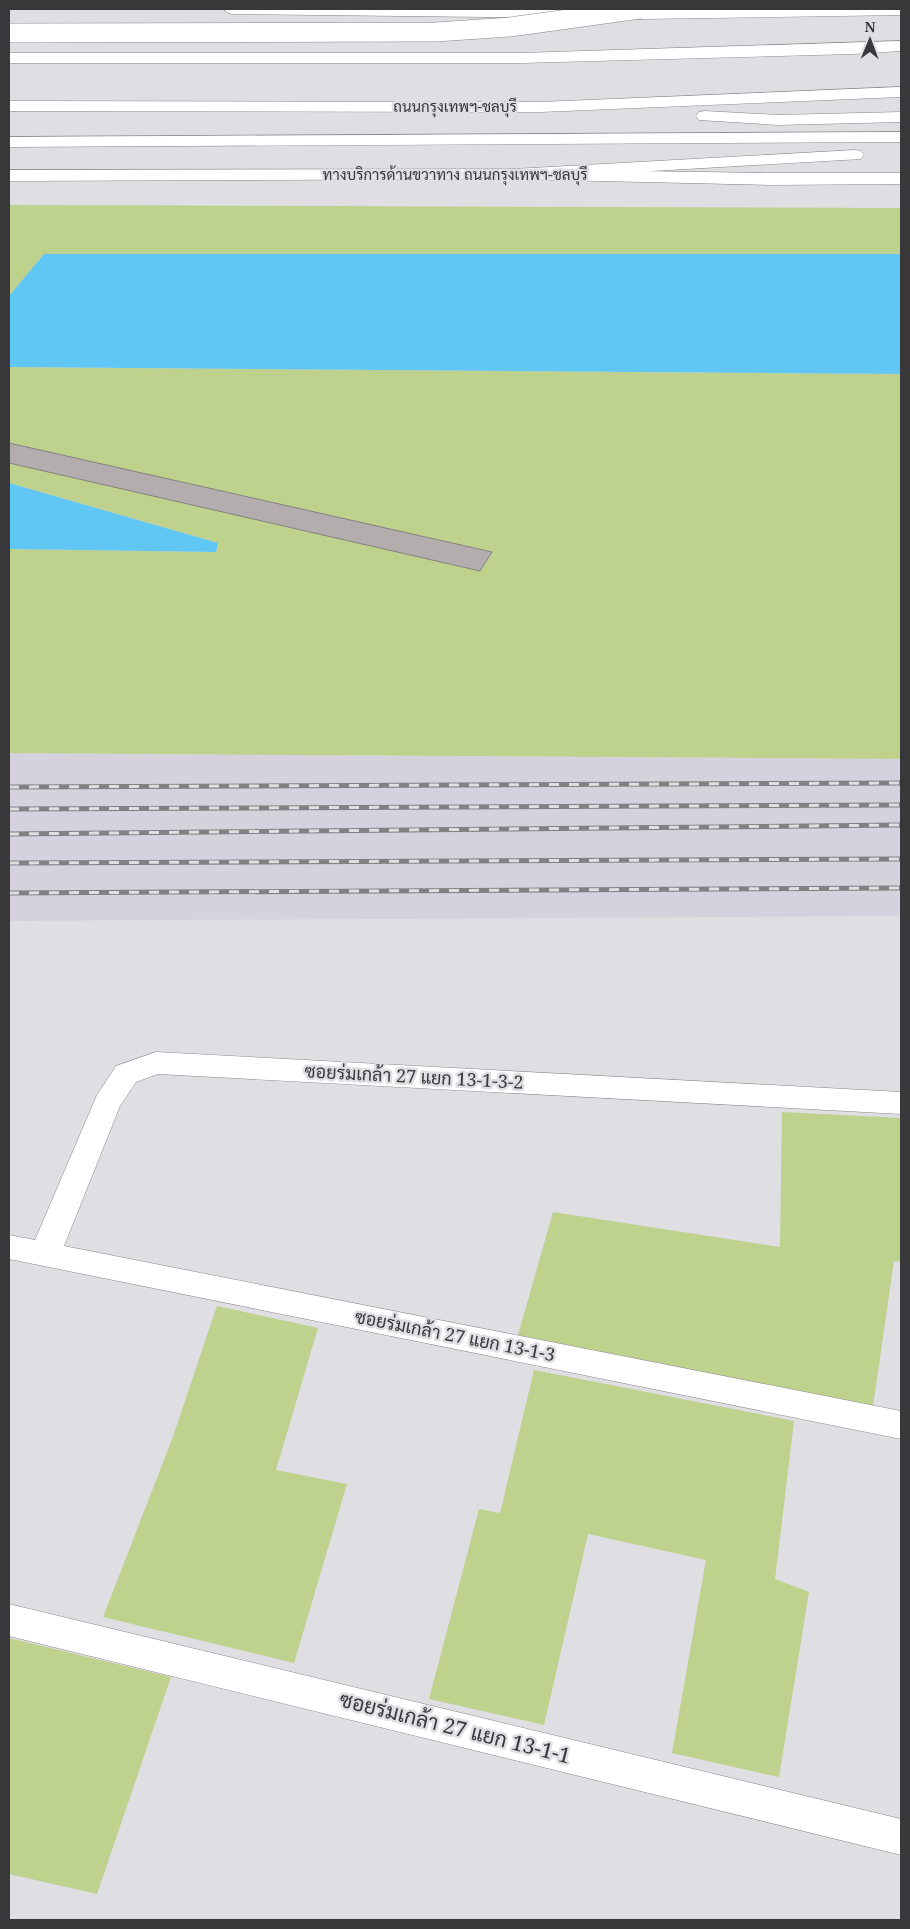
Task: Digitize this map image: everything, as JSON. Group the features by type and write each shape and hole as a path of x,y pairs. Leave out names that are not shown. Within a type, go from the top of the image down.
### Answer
{"main road":[{"path":"232,9 644,14 901,10"},
{"path":"9,33 436,32 510,27 640,9"},
{"path":"9,58 521,58 901,46"},
{"name":"ถนนกรุงเทพฯ-ชลบุรี","path":"9,106 540,107 901,92"},
{"path":"540,107 778,120 901,117"},
{"path":"9,142 901,138"},
{"path":"514,174 901,152"},
{"name":"ทางบริการด้านขวาทาง ถนนกรุงเทพฯ-ชลบุรี","path":"9,176 514,174 761,179 901,179"},
{"name":"ซอยร่มเกล้า 27 แยก 13-1-3-2","path":"45,1254 107,1103 126,1074 156,1063 901,1103"},
{"name":"ซอยร่มเกล้า 27 แยก 13-1-3","path":"9,1247 901,1425"},
{"name":"ซอยร่มเกล้า 27 แยก 13-1-1","path":"9,1620 901,1837"}],"shaded area":[{"path":"9,753 901,759 901,916 9,921"}],"green space":[{"path":"9,205 901,208 901,254 44,254 9,296"},
{"path":"9,367 901,374 901,759 9,753 9,549 216,552 218,543 9,483"},
{"path":"782,1112 901,1118 901,1262 894,1261 873,1406 518,1335 553,1212 780,1247"},
{"path":"217,1306 318,1328 276,1470 347,1484 294,1663 103,1617 171,1442"},
{"path":"534,1370 794,1421 775,1579 809,1592 779,1777 672,1753 706,1560 588,1534 544,1725 429,1699 479,1509 500,1513"},
{"path":"9,1638 171,1677 97,1894 9,1874"}],"water":[{"path":"44,254 901,254 901,374 9,367 9,296"},
{"path":"9,483 218,543 216,552 9,549"}],"building":[{"path":"9,443 492,552 480,571 9,463"}],"railway":[{"path":"9,787 901,783"},
{"path":"9,809 901,805"},
{"path":"9,834 901,825"},
{"path":"9,863 901,859"},
{"path":"9,893 901,888"}]}
